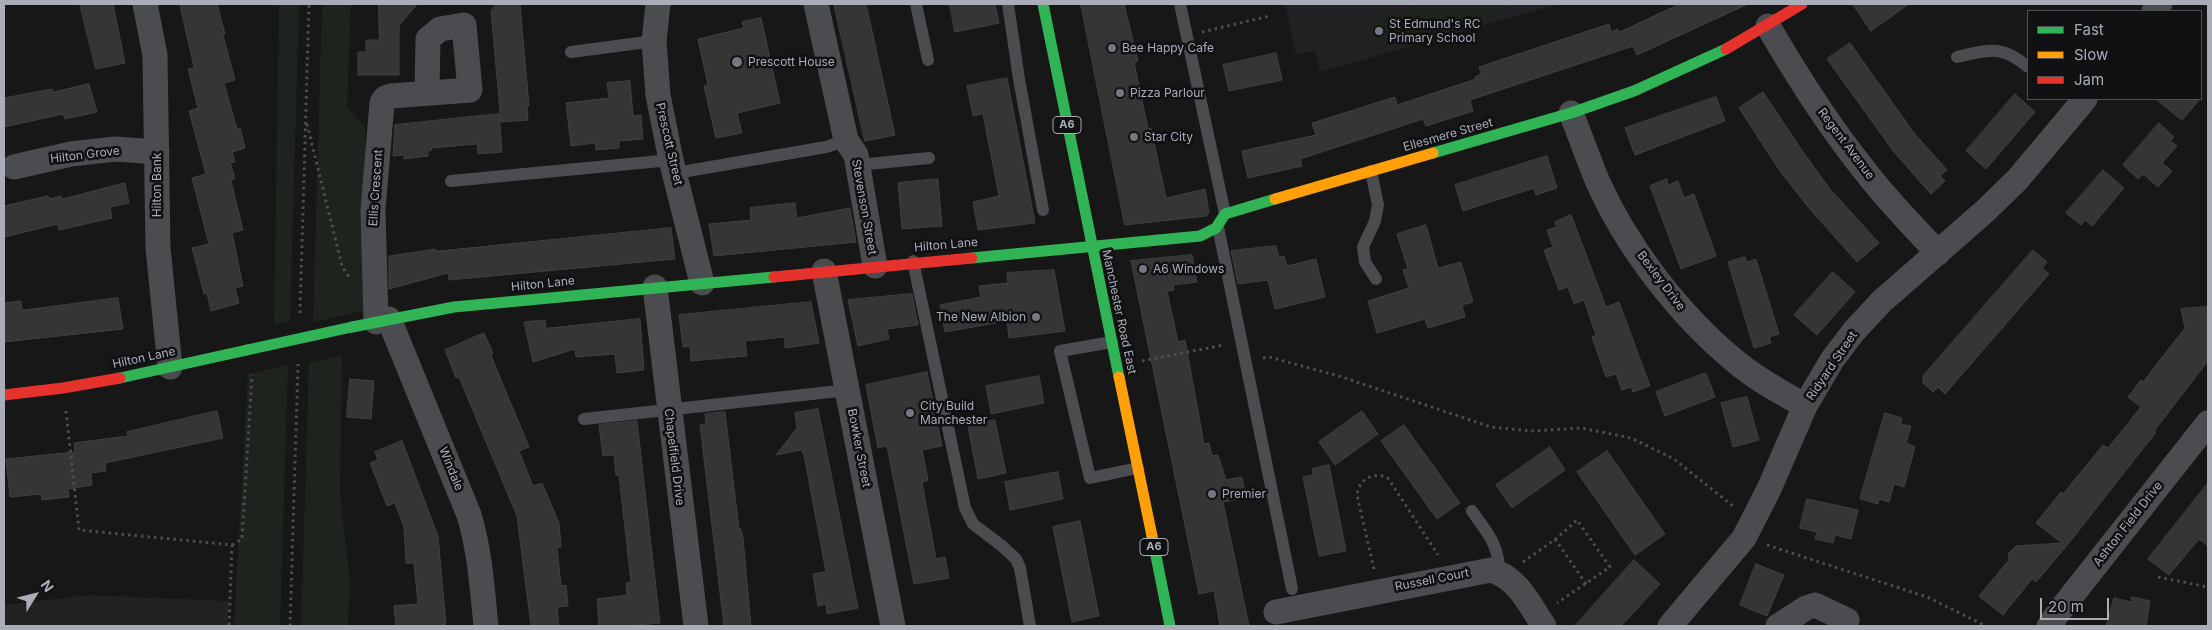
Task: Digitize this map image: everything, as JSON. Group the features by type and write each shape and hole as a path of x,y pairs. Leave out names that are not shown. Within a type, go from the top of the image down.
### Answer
{"street":[{"name":"Hilton Bank","path":"145,4 155,55 158,248 170,367"},
{"name":"Prescott Street","path":"658,4 654,41 658,95 673,166 702,283"},
{"name":"Stevenson Street","path":"816,4 846,140 856,155 875,266"},
{"name":"Manchester Road East","path":"1043,4 1170,626"},
{"name":"Ellesmere Street","path":"1225,214 1571,113 1634,91 1682,70 1768,26 1802,4"},
{"name":"Regent Avenue","path":"1768,26 1801,82 1843,142 1886,196 1938,253"},
{"name":"Ellis Crescent","path":"380,315 373,210 382,103 385,98 391,96 426,93"},
{"name":"Ridyard Street","path":"1682,623 1748,530 1805,406 1832,360 1854,331 1882,301 1984,212 2017,180 2075,102"},
{"name":"Bexley Drive","path":"1571,113 1597,181 1615,215 1637,250 1682,309 1709,338 1736,362 1757,378 1805,406"},
{"name":"Hilton Grove","path":"14,167 71,154 115,149 157,152"},
{"path":"1091,245 1200,236 1210,233 1218,227 1225,214"},
{"name":"Hilton Lane","path":"4,394 63,388 170,367 352,327 380,315 1091,245"},
{"name":"Bowker Street","path":"824,271 893,626"},
{"name":"Chapelfield Drive","path":"655,287 668,409 696,626"},
{"name":"Windale","path":"380,315 472,522 480,560 486,626"},
{"name":"Ashton Field Drive","path":"2049,626 2208,423"},
{"name":"Russell Court","path":"1288,603 1380,591 1482,571 1502,574"},
{"path":"1502,574 1516,584 1541,621"},
{"path":"1778,626 1806,608 1815,605 1847,620"}],"lane":[{"path":"916,4 928,60"},
{"path":"1008,4 1019,79 1043,210"},
{"path":"1180,4 1225,214"},
{"path":"571,52 654,41"},
{"path":"1957,57 1992,49 2015,56 2027,66"},
{"path":"451,181 673,166 826,147 846,140"},
{"path":"858,166 929,158"},
{"path":"1371,171 1378,205 1374,221 1363,247 1365,262 1376,279"},
{"path":"1218,227 1246,358 1288,603"},
{"path":"913,262 965,508 973,524 1016,559 1020,568 1030,626"},
{"path":"1112,342 1060,351 1090,478 1138,468"},
{"path":"584,419 848,390"},
{"path":"1472,511 1495,544 1502,574"}],"path":[{"path":"1187,36 1270,16"},
{"path":"306,119 342,266 362,300 380,315"},
{"path":"1116,365 1242,342"},
{"path":"63,388 79,530 232,545 242,539 252,376 244,351"},
{"path":"1246,358 1269,357 1339,376 1491,427 1531,431 1581,428 1631,438 1674,459 1748,530 1927,597 1986,626"},
{"path":"1380,591 1357,495 1358,488 1363,481 1373,475 1380,474 1388,478 1440,559 1446,578"},
{"path":"1502,574 1555,540 1577,520 1610,567 1541,621"},
{"path":"1555,540 1586,584"},
{"path":"228,626 232,545"},
{"path":"2158,577 2208,587"}],"shaded area":[{"path":"279,4 299,4 290,321 274,324"},
{"path":"322,4 351,4 347,107 365,127 366,310 313,322"},
{"name":"St Edmund's RC Primary School","path":"1285,4 1559,4 1320,72 1315,51 1296,55"},
{"path":"1414,4 1520,4 1378,44 1373,21 1415,10"},
{"path":"342,356 340,493 350,583 348,626 301,626 309,362"},
{"path":"288,365 280,626 234,626 248,374"},
{"path":"89,595 229,601 227,626 4,626 4,605"}],"building":[{"path":"80,4 113,4 125,63 96,69"},
{"path":"180,4 217,4 235,80 224,83 237,129 240,128 245,148 232,152 235,162 230,163 235,178 231,181 243,230 232,233 243,286 235,288 239,303 211,311 207,293 204,294 192,248 209,244 192,178 206,174 189,111 198,108 188,69 194,68"},
{"path":"379,4 417,4 399,26 399,75 358,75 358,52 366,52 366,40 379,40"},
{"path":"497,4 520,4 529,106 527,106 528,120 501,122 491,11"},
{"path":"834,4 866,4 895,135 865,141"},
{"path":"950,4 995,4 999,23 955,32"},
{"path":"1081,4 1124,4 1138,61 1134,62 1148,129 1151,128 1166,198 1205,189 1209,213 1206,216 1125,225"},
{"path":"1680,4 1748,4 1637,55 1633,46 1470,100 1473,111 1426,126 1423,119 1300,159 1302,166 1248,178 1242,151 1316,135 1312,123 1395,97 1397,105 1476,79 1475,77 1481,74 1479,67 1609,24 1611,32 1618,29 1619,32"},
{"path":"1853,4 1909,4 1871,31"},
{"name":"Prescott House","path":"761,18 780,103 737,113 742,133 716,138 704,86 708,85 698,39 744,28 742,22"},
{"path":"1850,43 1914,133 1947,170 1940,176 1945,181 1931,194 1894,152 1827,59"},
{"path":"1276,53 1282,80 1229,91 1223,65"},
{"path":"1007,78 1035,223 978,230 973,202 999,196 983,114 973,116 967,86"},
{"path":"630,81 633,116 641,115 643,139 619,141 619,148 596,150 595,143 571,146 566,103 609,98 607,83"},
{"path":"89,84 97,112 65,119 63,114 4,127 4,98 52,89 53,92"},
{"path":"1763,92 1830,189 1879,243 1857,262 1808,207 1780,171 1739,108"},
{"path":"2015,94 2035,112 1986,169 1966,151"},
{"path":"1716,97 1725,121 1635,155 1625,128"},
{"path":"2157,100 2199,100 2182,120"},
{"path":"499,114 502,152 478,154 477,144 431,148 432,150 428,151 428,156 404,159 404,155 393,156 395,125"},
{"path":"2159,123 2174,137 2170,141 2177,146 2162,163 2172,171 2158,187 2143,174 2138,179 2123,165"},
{"path":"1547,156 1557,188 1536,195 1534,188 1463,211 1455,185"},
{"path":"2103,170 2124,188 2092,226 2085,220 2081,225 2066,213"},
{"path":"938,179 942,226 902,229 898,183"},
{"path":"1667,179 1668,185 1678,181 1684,198 1694,194 1716,256 1681,269 1650,186"},
{"path":"125,183 129,203 110,207 112,218 59,230 58,224 4,237 4,206 48,196 49,199 61,196 62,199"},
{"path":"795,203 797,218 850,208 856,242 714,256 709,224 751,220 750,208"},
{"path":"1571,215 1606,307 1619,302 1650,386 1633,392 1631,387 1622,390 1616,374 1606,377 1592,337 1596,335 1584,300 1574,304 1568,287 1559,290 1544,250 1553,247 1547,230 1557,227 1555,222"},
{"path":"1426,225 1438,268 1461,262 1473,302 1462,305 1465,317 1428,328 1425,319 1377,333 1368,301 1409,288 1403,270 1408,269 1397,234"},
{"path":"671,228 675,259 449,280 448,273 389,289 389,256 436,249 436,251"},
{"path":"1276,246 1279,257 1284,256 1287,266 1316,259 1325,297 1275,309 1268,280 1238,284 1231,251"},
{"path":"2033,250 2047,262 2042,268 2049,274 1945,394 1938,387 1933,392 1923,383 1923,376"},
{"path":"1192,255 1197,282 1173,285 1174,290 1167,291 1178,342 1185,340 1204,444 1209,443 1212,456 1218,455 1226,480 1242,477 1246,498 1223,502 1249,626 1220,626 1214,591 1199,594 1131,261"},
{"path":"1745,257 1747,262 1756,259 1779,334 1769,337 1771,343 1754,348 1728,262"},
{"name":"The New Albion","path":"1054,270 1065,331 1009,338 1007,321 945,332 940,305 981,297 979,286 1008,283 1007,273"},
{"path":"1833,272 1855,292 1817,335 1794,315"},
{"path":"912,294 918,325 887,329 889,339 858,346 848,300"},
{"path":"118,298 123,329 4,342 4,303 21,301 22,310"},
{"path":"811,302 819,343 785,348 785,337 745,341 747,356 691,361 690,346 683,347 679,315"},
{"path":"2208,307 2208,361 2154,431 2156,432 2069,543 2036,582 2032,579 2003,615 1979,596 2009,560 2008,554 2016,546 2062,543 2036,523 2061,492 2063,494 2103,445 2108,448 2141,407 2128,397 2141,380 2143,382 2185,328 2181,309"},
{"path":"640,319 644,370 617,373 615,354 576,357 575,349 533,362 524,322 545,320 546,328"},
{"path":"484,333 493,353 491,354 494,363 529,447 519,451 533,486 542,483 559,523 561,547 557,547 561,586 566,585 568,606 557,607 559,626 531,626 517,516 459,377 456,378 445,350"},
{"path":"927,372 942,446 922,450 928,480 922,482 936,559 945,557 949,578 914,584 887,446 878,448 866,385"},
{"path":"1706,373 1715,397 1665,416 1656,392"},
{"path":"1039,376 1044,403 991,414 986,386"},
{"path":"350,379 374,381 371,419 347,417"},
{"path":"1747,397 1759,440 1733,447 1721,403"},
{"path":"818,409 858,608 827,614 826,604 818,606 813,574 826,572 804,455 801,450 776,455 797,428 795,413"},
{"path":"217,411 223,438 105,463 106,471 91,473 92,485 68,489 69,497 42,500 41,494 10,497 6,459 75,452 74,443 128,436 127,432"},
{"path":"1362,411 1378,434 1335,465 1319,442"},
{"path":"725,412 739,529 741,529 743,538 751,626 724,626 700,425 706,424 705,414"},
{"path":"1885,413 1902,418 1901,424 1911,426 1906,443 1915,447 1904,487 1894,484 1889,502 1879,499 1878,504 1860,499"},
{"path":"995,420 1006,473 978,479 968,426"},
{"path":"637,421 660,623 599,626 597,599 627,595 626,583 631,582 619,475 616,475 614,455 603,456 599,425"},
{"path":"1404,425 1460,503 1437,519 1381,441"},
{"path":"402,441 438,536 446,624 437,626 396,626 394,606 418,604 414,563 406,563 404,527 395,503 387,506 370,463 378,460 375,452"},
{"path":"1550,447 1565,470 1512,508 1496,485"},
{"path":"1607,451 1665,534 1635,555 1577,472"},
{"path":"1329,465 1346,551 1319,556 1303,477 1313,475 1312,469"},
{"path":"1058,472 1063,499 1010,510 1005,482"},
{"path":"2208,483 2208,546 2199,539 2169,575 2148,559"},
{"path":"1807,499 1858,510 1851,539 1835,535 1833,543 1815,539 1817,532 1800,528"},
{"path":"1080,521 1099,616 1072,622 1053,527"},
{"path":"1634,560 1660,584 1621,626 1575,626"},
{"path":"1756,564 1784,575 1767,616 1740,605"},
{"path":"2132,597 2150,601 2146,626 2106,626 2114,598 2131,602"}],"traffic: fast":[{"path":"1043,4 1119,377"},
{"path":"1433,153 1571,113 1634,91 1726,49"},
{"path":"972,258 1200,236 1216,228 1225,214 1275,199"},
{"path":"352,327 454,307 774,277"},
{"path":"247,350 352,327"},
{"path":"120,378 247,350"},
{"path":"1152,536 1170,626"}],"traffic: slow":[{"path":"1275,199 1433,153"},
{"path":"1119,377 1152,536"}],"traffic: jam":[{"path":"1726,49 1802,4"},
{"path":"774,277 972,258"},
{"path":"4,395 63,388 120,378"}],"place":[{"name":"St Edmund's RC Primary School","path":"1379,31"},
{"name":"Bee Happy Cafe","path":"1112,48"},
{"name":"Prescott House","path":"737,62"},
{"name":"Pizza Parlour","path":"1120,93"},
{"name":"Star City","path":"1134,137"},
{"name":"A6 Windows","path":"1143,269"},
{"name":"The New Albion","path":"1036,317"},
{"name":"City Build Manchester","path":"910,413"},
{"name":"Premier","path":"1212,494"}]}
